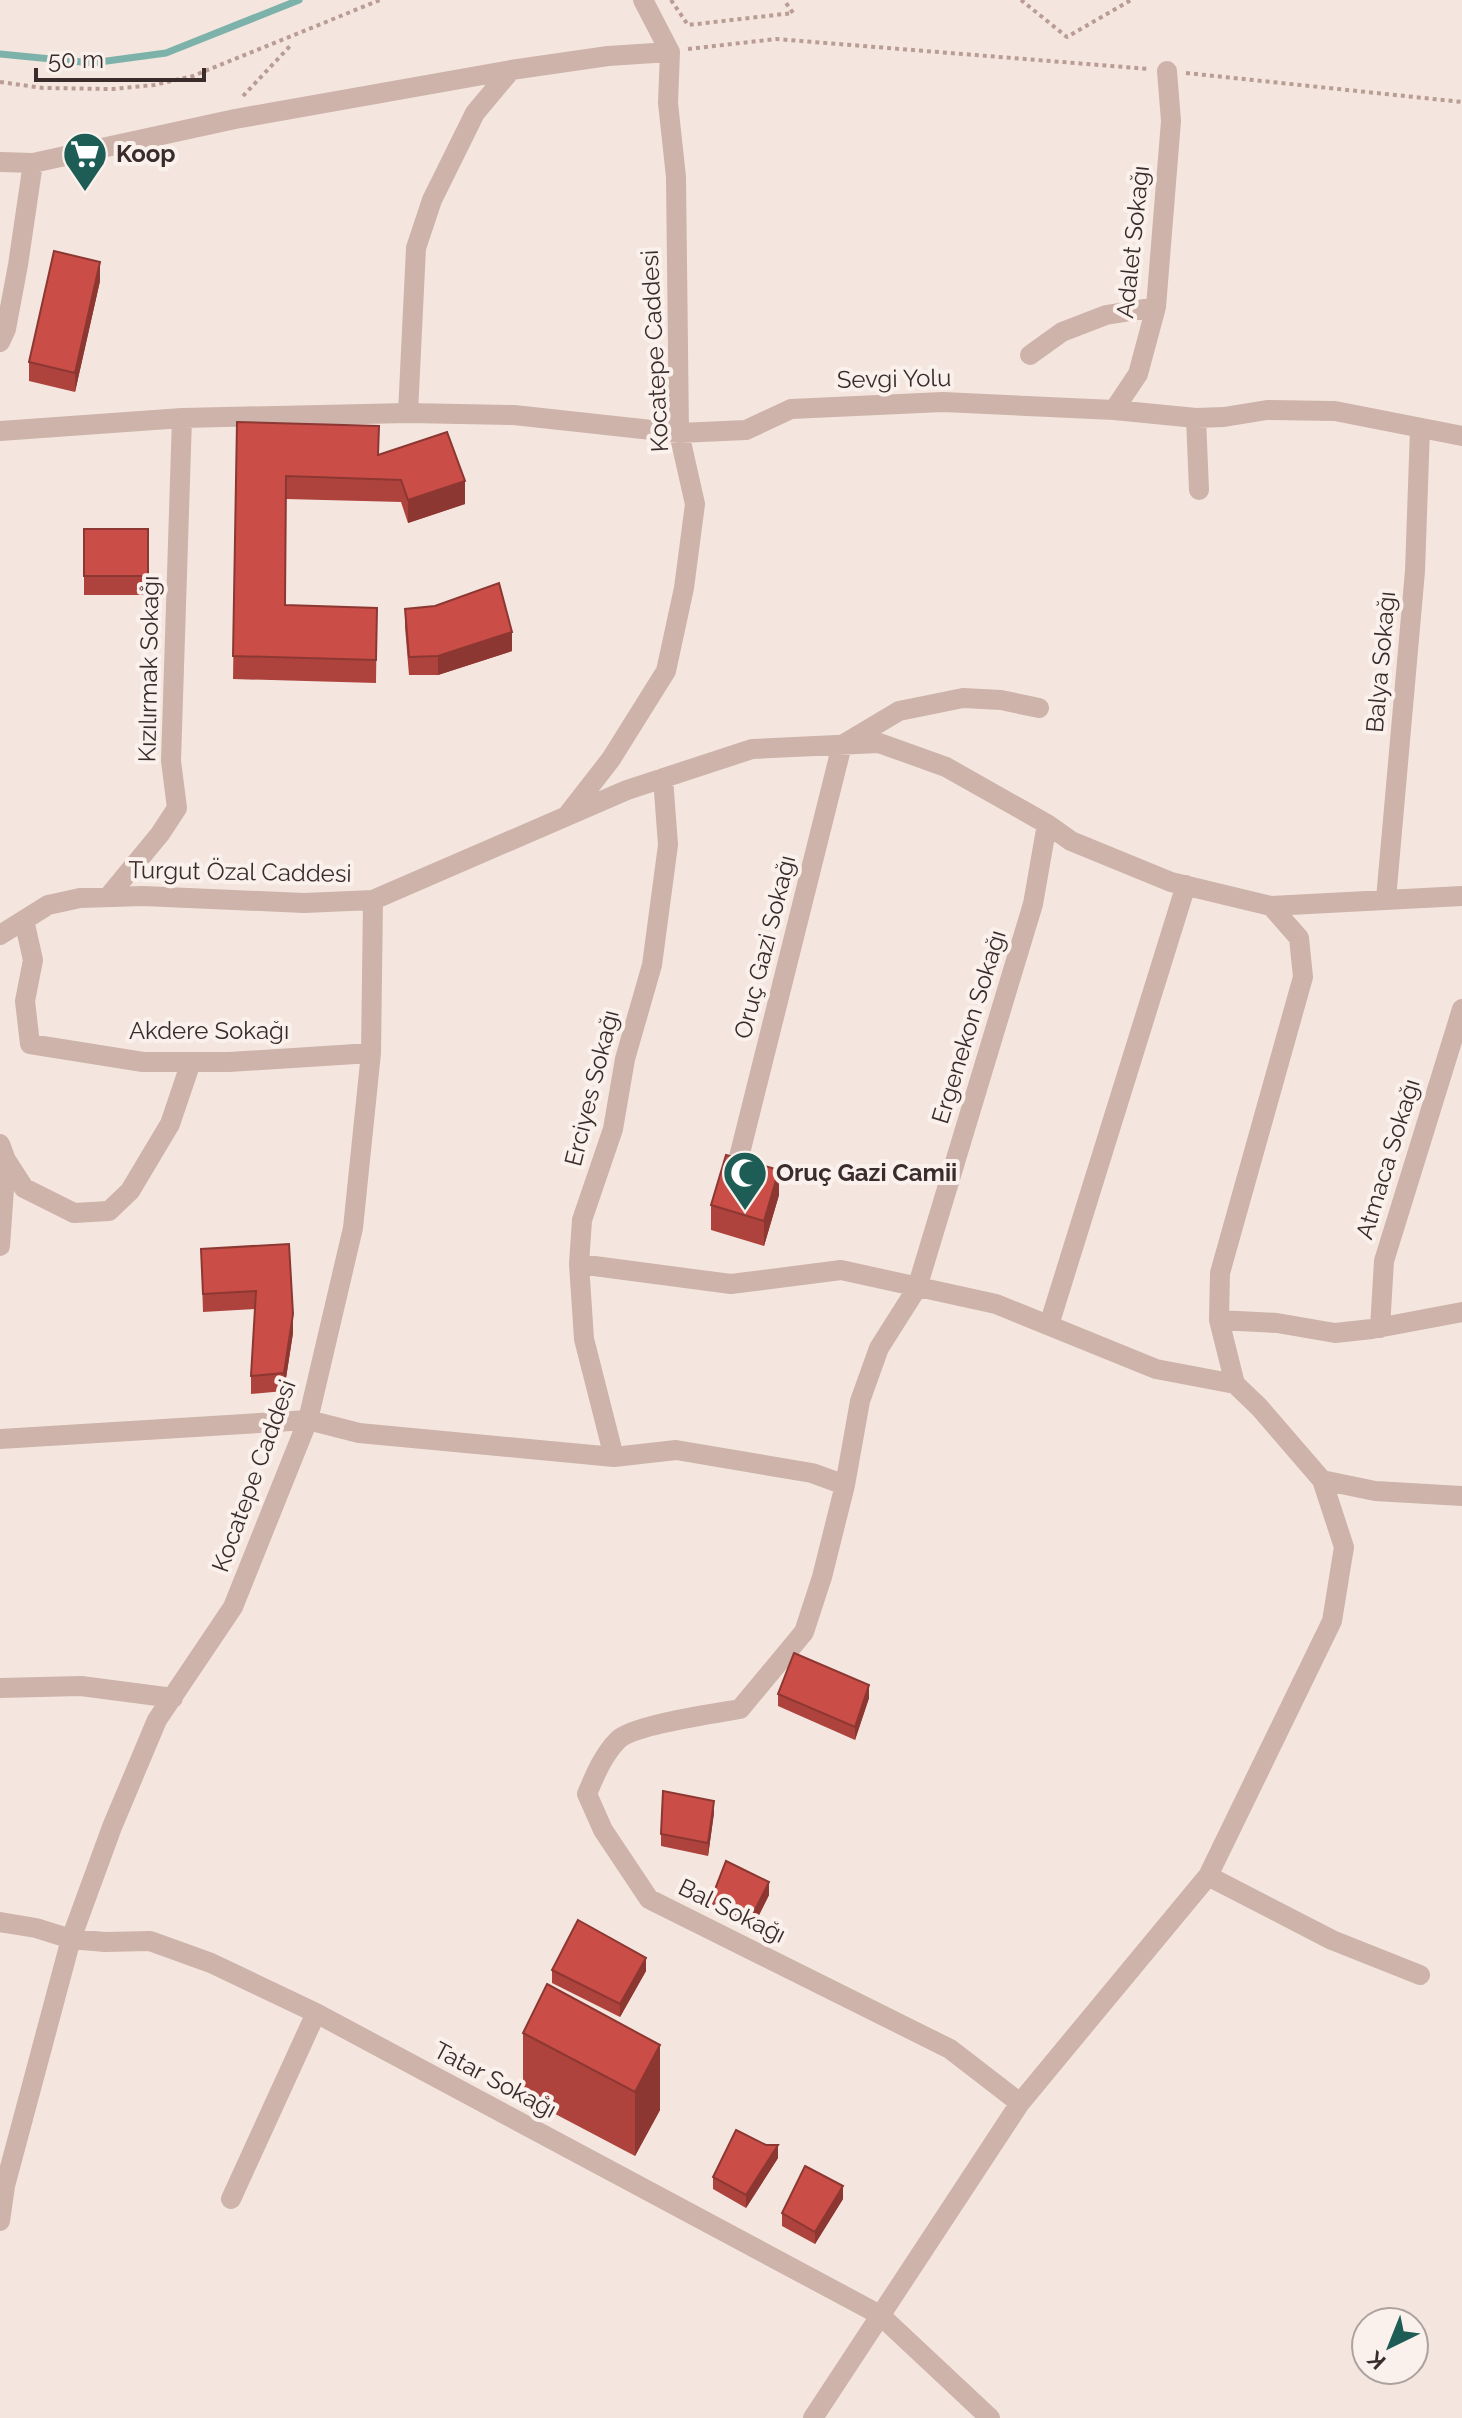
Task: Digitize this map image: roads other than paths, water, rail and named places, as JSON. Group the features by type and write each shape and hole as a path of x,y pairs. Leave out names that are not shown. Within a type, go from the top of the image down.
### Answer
{"street":[{"name":"Kocatepe Caddesi","path":"567,816 611,759 666,671 684,588 695,504 679,433 676,177 668,103 670,52 643,0"},
{"path":"0,162 33,163 235,119 511,70 608,56 670,52"},
{"path":"408,413 416,248 432,200 468,126 511,70"},
{"name":"Adalet Sokağı","path":"1114,410 1138,374 1156,307 1171,121 1167,71"},
{"path":"0,342 6,329 16,278 33,163"},
{"path":"1030,355 1062,332 1106,315 1156,307"},
{"name":"Sevgi Yolu","path":"0,431 7,433 182,418 408,413 514,415 679,433 746,430 791,409 943,402 1114,410 1196,418 1267,410 1335,411 1462,436"},
{"name":"Kızılırmak Sokağı","path":"108,897 160,834 177,808 171,761 182,418"},
{"path":"1196,418 1199,490"},
{"name":"Balya Sokağı","path":"1386,899 1415,571 1420,429"},
{"path":"842,745 899,711 963,698 1001,700 1039,708"},
{"name":"Turgut Özal Caddesi","path":"0,935 48,905 80,898 143,896 304,903 373,900 627,790 752,749 879,743 946,767 1047,824 1071,841 1171,882 1271,906 1462,896"},
{"name":"Oruç Gazi Sokağı","path":"738,1161 842,745"},
{"name":"Erciyes Sokağı","path":"614,1457 584,1339 579,1264 582,1220 613,1129 625,1059 652,965 668,845 663,778"},
{"name":"Ergenekon Sokağı","path":"740,1709 804,1632 822,1577 845,1485 860,1401 879,1348 917,1288 1033,904 1047,824"},
{"path":"1049,1325 1186,885"},
{"name":"Kocatepe Caddesi","path":"0,2221 5,2186 71,1939 124,1801 157,1720 233,1607 308,1420 353,1228 371,1053 373,900"},
{"path":"813,2418 1020,2103 1208,1876 1332,1621 1344,1547 1322,1480 1235,1384 1219,1320 1220,1273 1303,977 1299,938 1271,906"},
{"name":"Akdere Sokağı","path":"24,920 33,960 25,1001 30,1044 143,1062 229,1062 371,1053"},
{"name":"Atmaca Sokağı","path":"1380,1328 1384,1261 1462,1009"},
{"path":"3,1152 24,1188 74,1213 109,1211 130,1191 170,1124 191,1062"},
{"path":"0,1246 3,1152"},
{"path":"579,1264 731,1284 841,1270 996,1304 1156,1369 1235,1384"},
{"path":"1219,1320 1277,1323 1335,1333 1380,1328 1462,1312"},
{"path":"0,1439 308,1420 359,1433 614,1457 676,1450 812,1473 845,1485"},
{"path":"1322,1480 1375,1491 1462,1496"},
{"path":"0,1688 81,1686 173,1698"},
{"name":"Bal Sokağı","path":"740,1709 675,1720 620,1737 598,1767 587,1794 603,1830 649,1899 950,2049 1020,2103"},
{"path":"1208,1876 1332,1940 1420,1975"},
{"name":"Tatar Sokağı","path":"0,1922 36,1928 71,1939 150,1941 211,1963 316,2013 880,2315 990,2418"},
{"path":"231,2199 316,2013"}],"waterway":[{"path":"0,54 92,63 166,53 299,0"}],"place":[{"name":"Koop","path":"85,193"},
{"name":"Oruç Gazi Camii","path":"745,1212"}]}
